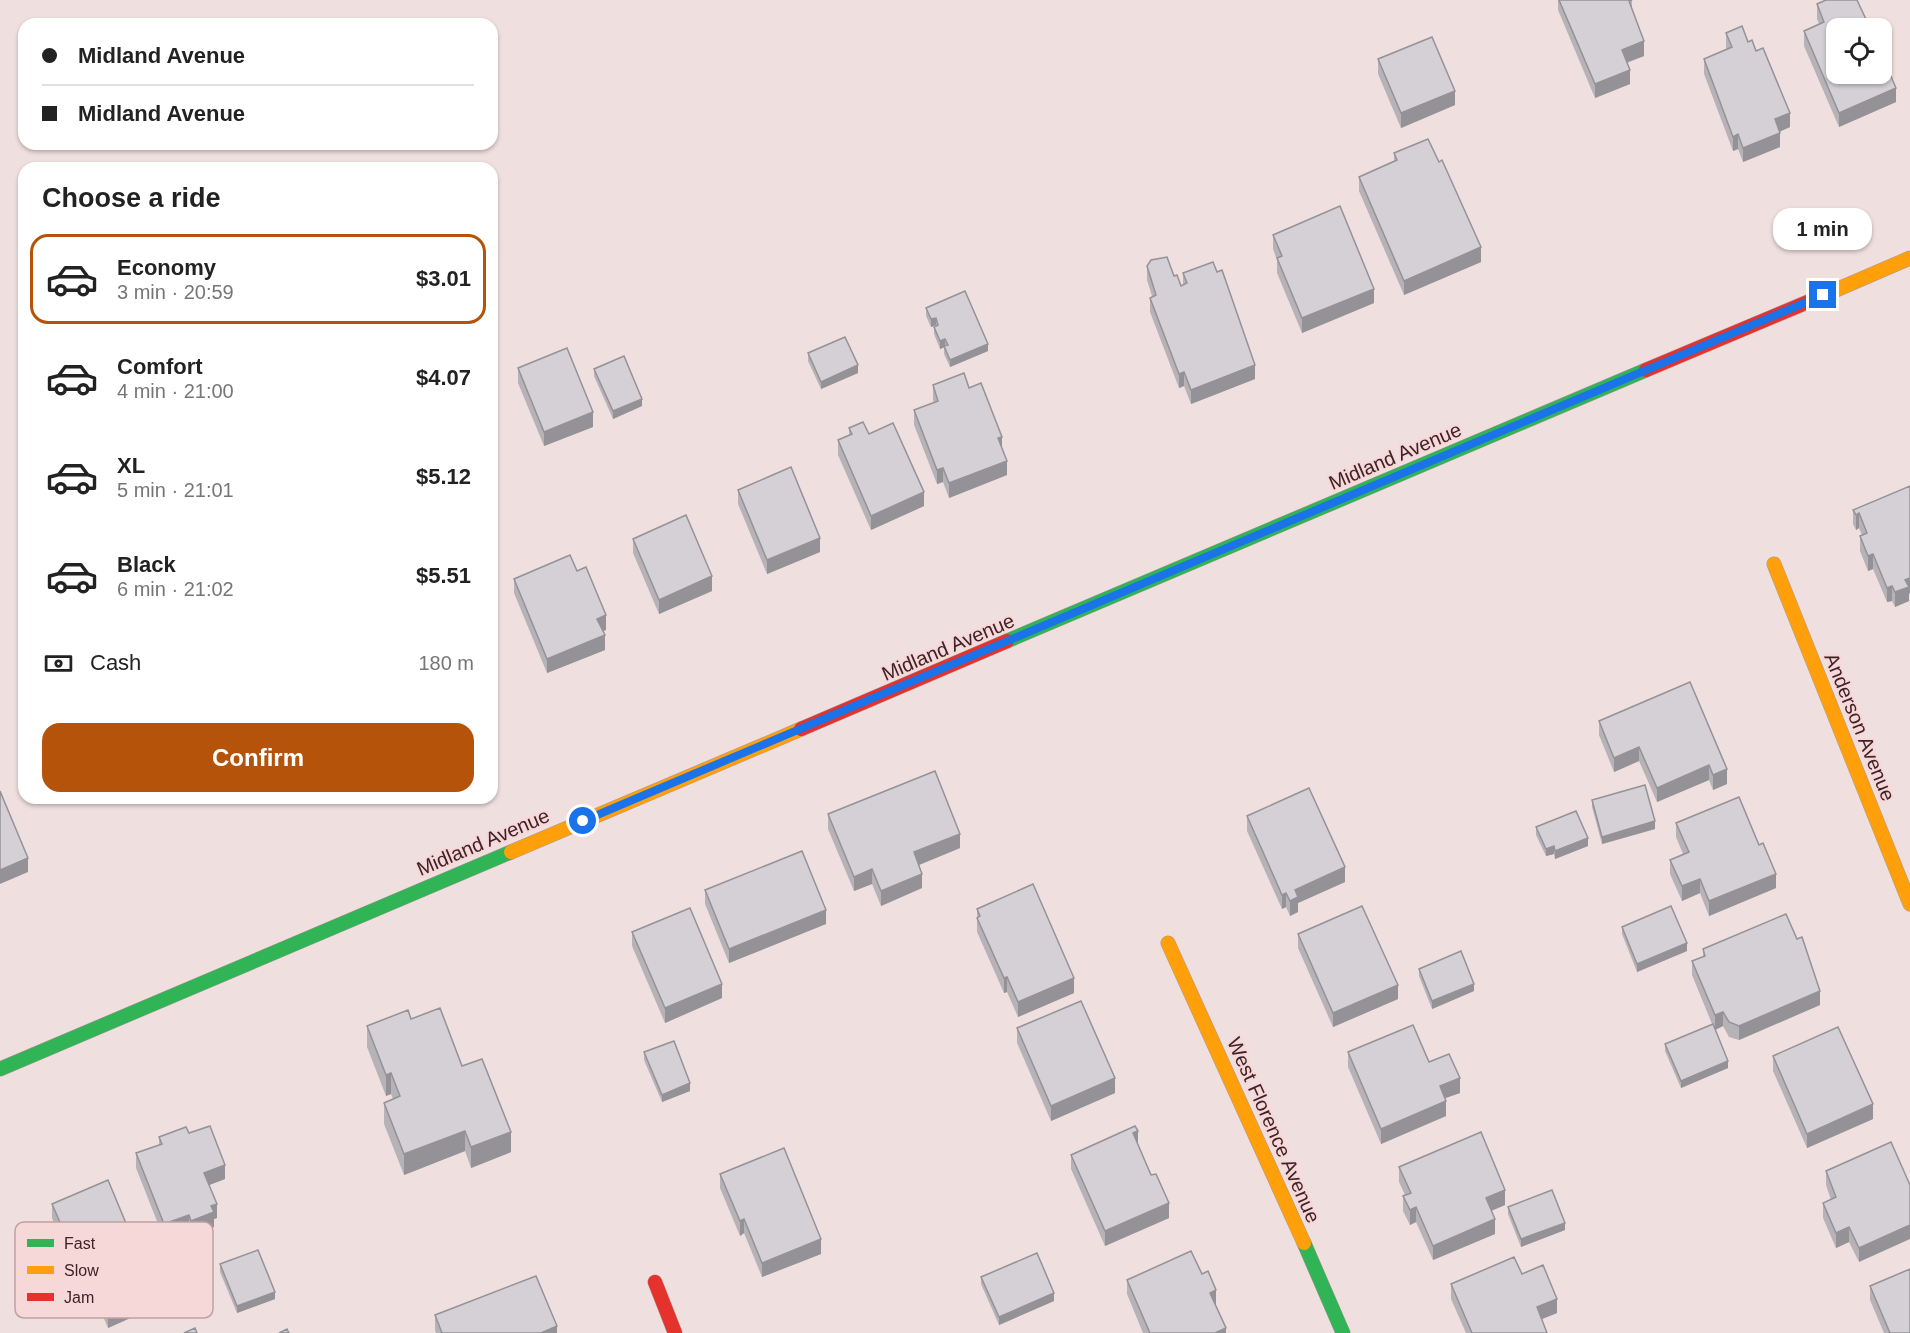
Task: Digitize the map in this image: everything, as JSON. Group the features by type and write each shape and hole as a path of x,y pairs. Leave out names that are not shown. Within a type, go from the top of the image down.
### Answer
{"street":[{"name":"Midland Avenue","path":"0,1069 1910,258"},
{"name":"Anderson Avenue","path":"1774,564 1910,904"},
{"name":"West Florence Avenue","path":"1168,943 1268,1159 1343,1333"},
{"path":"655,1282 675,1333"}],"building":[{"path":"1559,0 1632,0 1629,1 1644,41 1622,50 1630,70 1595,84"},
{"path":"1826,0 1857,0 1865,18 1826,18 1826,83 1804,31 1824,22 1817,4"},
{"path":"1742,26 1748,42 1752,40 1756,51 1763,48 1790,113 1775,119 1780,133 1743,148 1738,134 1733,137 1704,59 1732,47 1726,33"},
{"path":"1432,37 1455,91 1401,113 1378,59"},
{"path":"1892,79 1896,88 1839,113 1827,84 1892,84"},
{"path":"1428,139 1439,162 1442,160 1481,247 1404,281 1359,177 1397,160 1394,153"},
{"path":"1340,206 1374,289 1302,318 1277,258 1282,256 1273,235"},
{"path":"1167,257 1174,276 1177,275 1181,286 1187,283 1183,273 1213,262 1217,272 1222,270 1255,365 1191,390 1184,372 1179,374 1150,298 1156,295 1147,266 1151,260"},
{"path":"965,291 988,344 950,360 944,346 948,345 945,339 940,341 934,327 938,325 936,318 931,319 926,308"},
{"path":"845,337 858,365 821,382 808,353"},
{"path":"567,348 593,412 544,432 518,368"},
{"path":"624,356 642,399 613,411 594,369"},
{"path":"964,373 969,388 981,383 1002,437 998,438 1007,461 949,483 943,468 937,470 914,410 938,401 933,385"},
{"path":"863,422 869,434 893,423 924,492 871,516 838,440 852,434 849,428"},
{"path":"791,467 820,538 767,560 738,490"},
{"path":"1910,486 1910,578 1905,580 1909,587 1895,592 1892,586 1887,588 1873,554 1868,556 1860,536 1867,533 1859,513 1856,515 1853,510"},
{"path":"686,515 712,576 659,600 633,539"},
{"path":"570,555 577,571 586,567 606,615 597,619 605,635 547,659 514,579"},
{"path":"1690,682 1727,769 1713,775 1709,765 1657,788 1639,747 1614,758 1599,721"},
{"path":"935,771 960,834 914,852 922,874 881,891 872,869 854,877 828,814"},
{"path":"1645,785 1655,821 1602,837 1592,800"},
{"path":"1309,788 1345,867 1295,890 1298,897 1290,901 1286,893 1282,895 1247,816"},
{"path":"0,791 28,858 0,870"},
{"path":"1739,797 1759,845 1763,843 1776,874 1709,901 1700,879 1682,886 1670,860 1689,852 1676,823"},
{"path":"1576,811 1588,838 1555,851 1554,846 1546,849 1536,827"},
{"path":"802,851 826,910 729,949 705,890"},
{"path":"1033,884 1074,978 1018,1002 1007,977 1004,978 977,918 980,916 977,909"},
{"path":"1362,906 1398,985 1333,1013 1298,934"},
{"path":"1671,906 1687,943 1637,964 1622,927"},
{"path":"690,908 722,984 665,1008 632,932"},
{"path":"1786,914 1797,939 1802,937 1820,991 1739,1026 1729,1022 1723,1012 1715,1015 1692,961 1705,956 1703,949"},
{"path":"1461,951 1474,984 1432,1001 1419,969"},
{"path":"1081,1001 1115,1078 1051,1106 1017,1028"},
{"path":"440,1008 462,1066 482,1059 511,1132 471,1147 465,1131 404,1154 384,1103 400,1096 391,1073 386,1075 367,1026 408,1010 411,1019"},
{"path":"1713,1024 1728,1061 1681,1081 1665,1044"},
{"path":"1413,1025 1429,1062 1449,1054 1460,1078 1440,1086 1446,1101 1381,1129 1348,1052"},
{"path":"1838,1027 1873,1104 1807,1134 1773,1056"},
{"path":"674,1041 690,1083 662,1095 644,1052"},
{"path":"210,1126 225,1165 204,1173 217,1204 211,1206 214,1212 191,1221 189,1215 163,1222 136,1153 162,1144 159,1137 186,1127 189,1133"},
{"path":"1135,1126 1138,1131 1133,1133 1151,1175 1156,1174 1169,1203 1105,1231 1071,1155"},
{"path":"1481,1132 1505,1190 1486,1198 1495,1219 1433,1246 1416,1207 1410,1210 1403,1196 1411,1193 1399,1167"},
{"path":"1891,1142 1910,1185 1910,1225 1859,1248 1849,1227 1836,1233 1823,1203 1836,1197 1826,1171"},
{"path":"784,1148 821,1239 762,1263 744,1219 740,1221 720,1174"},
{"path":"108,1180 125,1222 60,1222 52,1204"},
{"path":"1552,1190 1565,1223 1521,1239 1508,1207"},
{"path":"258,1250 275,1292 237,1306 220,1264"},
{"path":"1191,1251 1202,1274 1208,1271 1216,1290 1210,1293 1226,1328 1215,1333 1150,1333 1127,1280"},
{"path":"1037,1253 1054,1293 999,1317 981,1277"},
{"path":"1514,1257 1522,1274 1543,1265 1557,1299 1537,1307 1547,1333 1472,1333 1451,1284"},
{"path":"1910,1269 1910,1333 1890,1333 1870,1286"},
{"path":"536,1276 557,1326 541,1333 442,1333 435,1315"},
{"path":"195,1328 197,1333 184,1333"}],"traffic: fast":[{"path":"1007,641 1646,370"},
{"path":"0,1069 511,852"},
{"path":"1304,1243 1343,1333"}],"traffic: slow":[{"path":"1822,296 1910,258"},
{"path":"1774,564 1910,904"},
{"path":"511,852 801,729"},
{"path":"1168,943 1304,1243"}],"traffic: jam":[{"path":"1646,370 1822,296"},
{"path":"801,729 1007,641"},
{"path":"655,1282 675,1333"}],"route":[{"path":"583,821 1823,295"}]}
